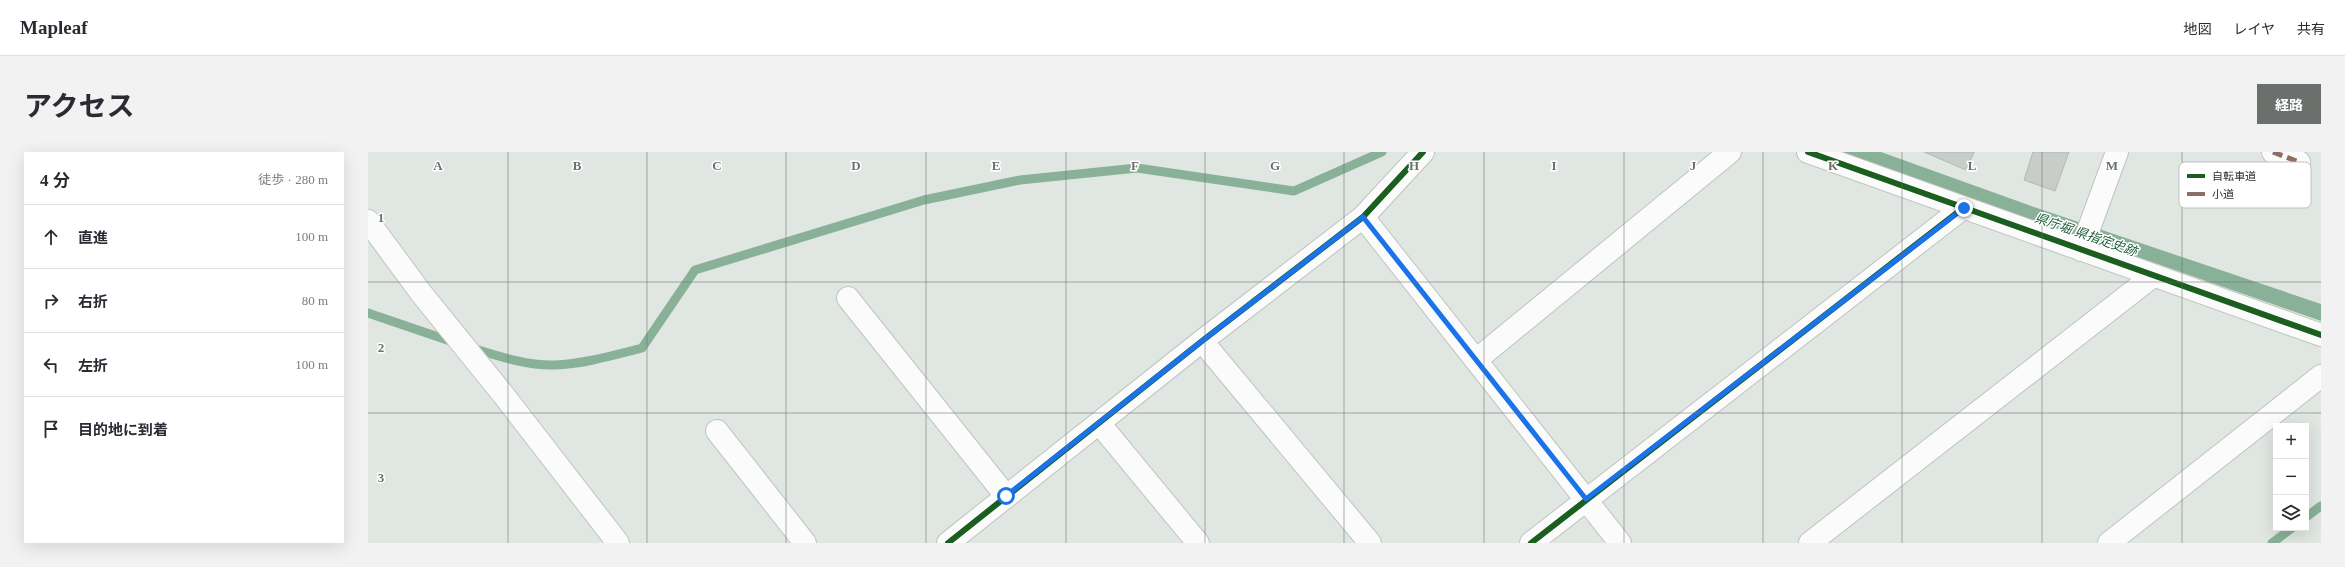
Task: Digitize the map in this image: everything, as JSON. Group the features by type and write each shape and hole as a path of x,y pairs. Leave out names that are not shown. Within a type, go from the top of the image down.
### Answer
{"street":[{"path":"948,543 1202,341 1363,217 1423,152"},
{"path":"1476,360 1730,152"},
{"path":"1808,152 2321,335"},
{"path":"2081,250 2117,152"},
{"path":"2273,152 2299,162"},
{"path":"1531,543 1964,208"},
{"path":"1363,217 1620,543"},
{"path":"368,221 420,293 502,393 618,543"},
{"path":"1810,543 2153,276"},
{"path":"848,298 1006,496"},
{"path":"1202,341 1370,543"},
{"path":"2109,543 2321,376"},
{"path":"1099,423 1198,543"},
{"path":"717,431 805,543"}],"water":[{"name":"県庁堀 県指定史跡","path":"1837,152 1881,152 2034,207 2321,304 2321,321"}],"building":[{"path":"1924,152 1974,152 1966,170"},
{"path":"2033,152 2069,152 2055,191 2024,180"}],"waterway":[{"path":"472,348 524,362 545,365 588,361 642,348 695,270 924,200 1020,180 1137,168 1294,191 1382,152"},
{"path":"368,313 456,343"},
{"path":"2309,515 2321,506"},
{"path":"2272,543 2288,531"}],"marked path":[{"path":"2273,152 2299,162"}],"cycle path":[{"path":"948,543 1202,341 1363,217 1423,152"},
{"path":"1808,152 2321,335"},
{"path":"1531,543 1963,208"}],"route":[{"path":"1006,496 1202,341 1363,217 1586,499 1964,208"}]}
